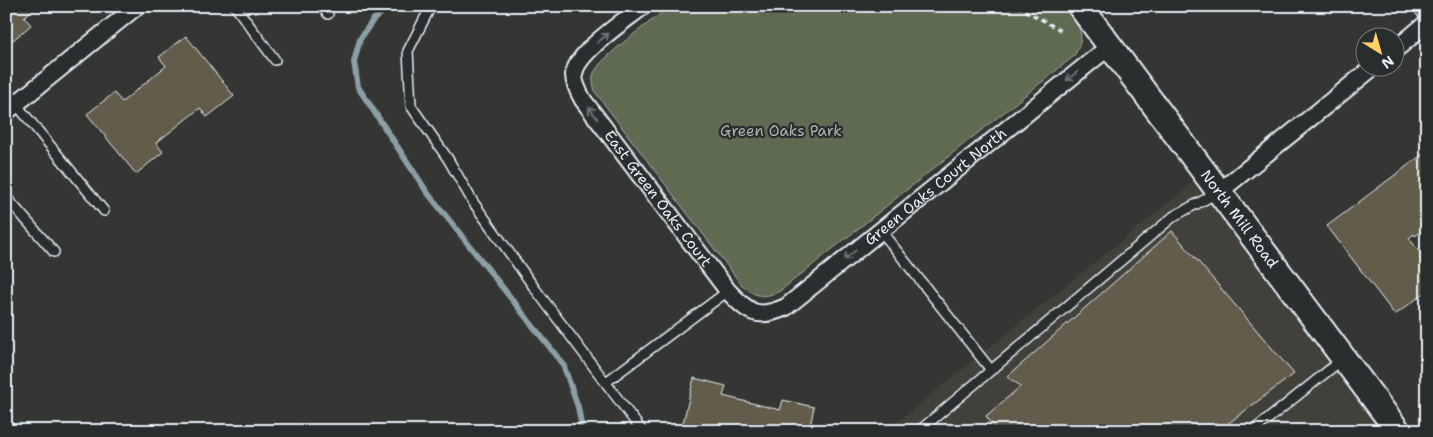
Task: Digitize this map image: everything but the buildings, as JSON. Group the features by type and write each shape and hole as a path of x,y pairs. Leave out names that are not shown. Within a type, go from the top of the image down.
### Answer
{"street":[{"path":"11,108 138,6"},
{"name":"East Green Oaks Court","path":"643,6 588,50 578,62 574,75 577,89 728,291 742,306 755,313"},
{"name":"North Mill Road","path":"1080,6 1398,431"},
{"path":"1406,41 1427,23"},
{"name":"Green Oaks Court North","path":"755,313 770,314 786,307 1110,46"},
{"path":"1219,192 1360,78"}],"lane":[{"path":"234,6 276,60"},
{"path":"431,6 408,51 411,106 448,159 473,202 536,290 642,431"},
{"path":"1417,6 1427,19"},
{"path":"11,108 104,211"},
{"path":"920,431 1174,216 1219,192"},
{"path":"6,197 54,252"},
{"path":"881,231 991,370"},
{"path":"606,382 728,291"},
{"path":"1253,431 1344,358"}],"path":[{"path":"1017,6 1062,30"}],"shaded area":[{"path":"1198,179 1388,431 886,431"}],"green space":[{"name":"Green Oaks Park","path":"670,6 1065,6 1078,25 1081,36 1078,49 1073,57 780,291 764,296 751,292 741,284 595,92 593,78 599,66 617,48"}],"waterway":[{"path":"389,6 373,20 360,39 354,62 358,87 427,192 563,364 578,407 581,423 580,431"}]}
